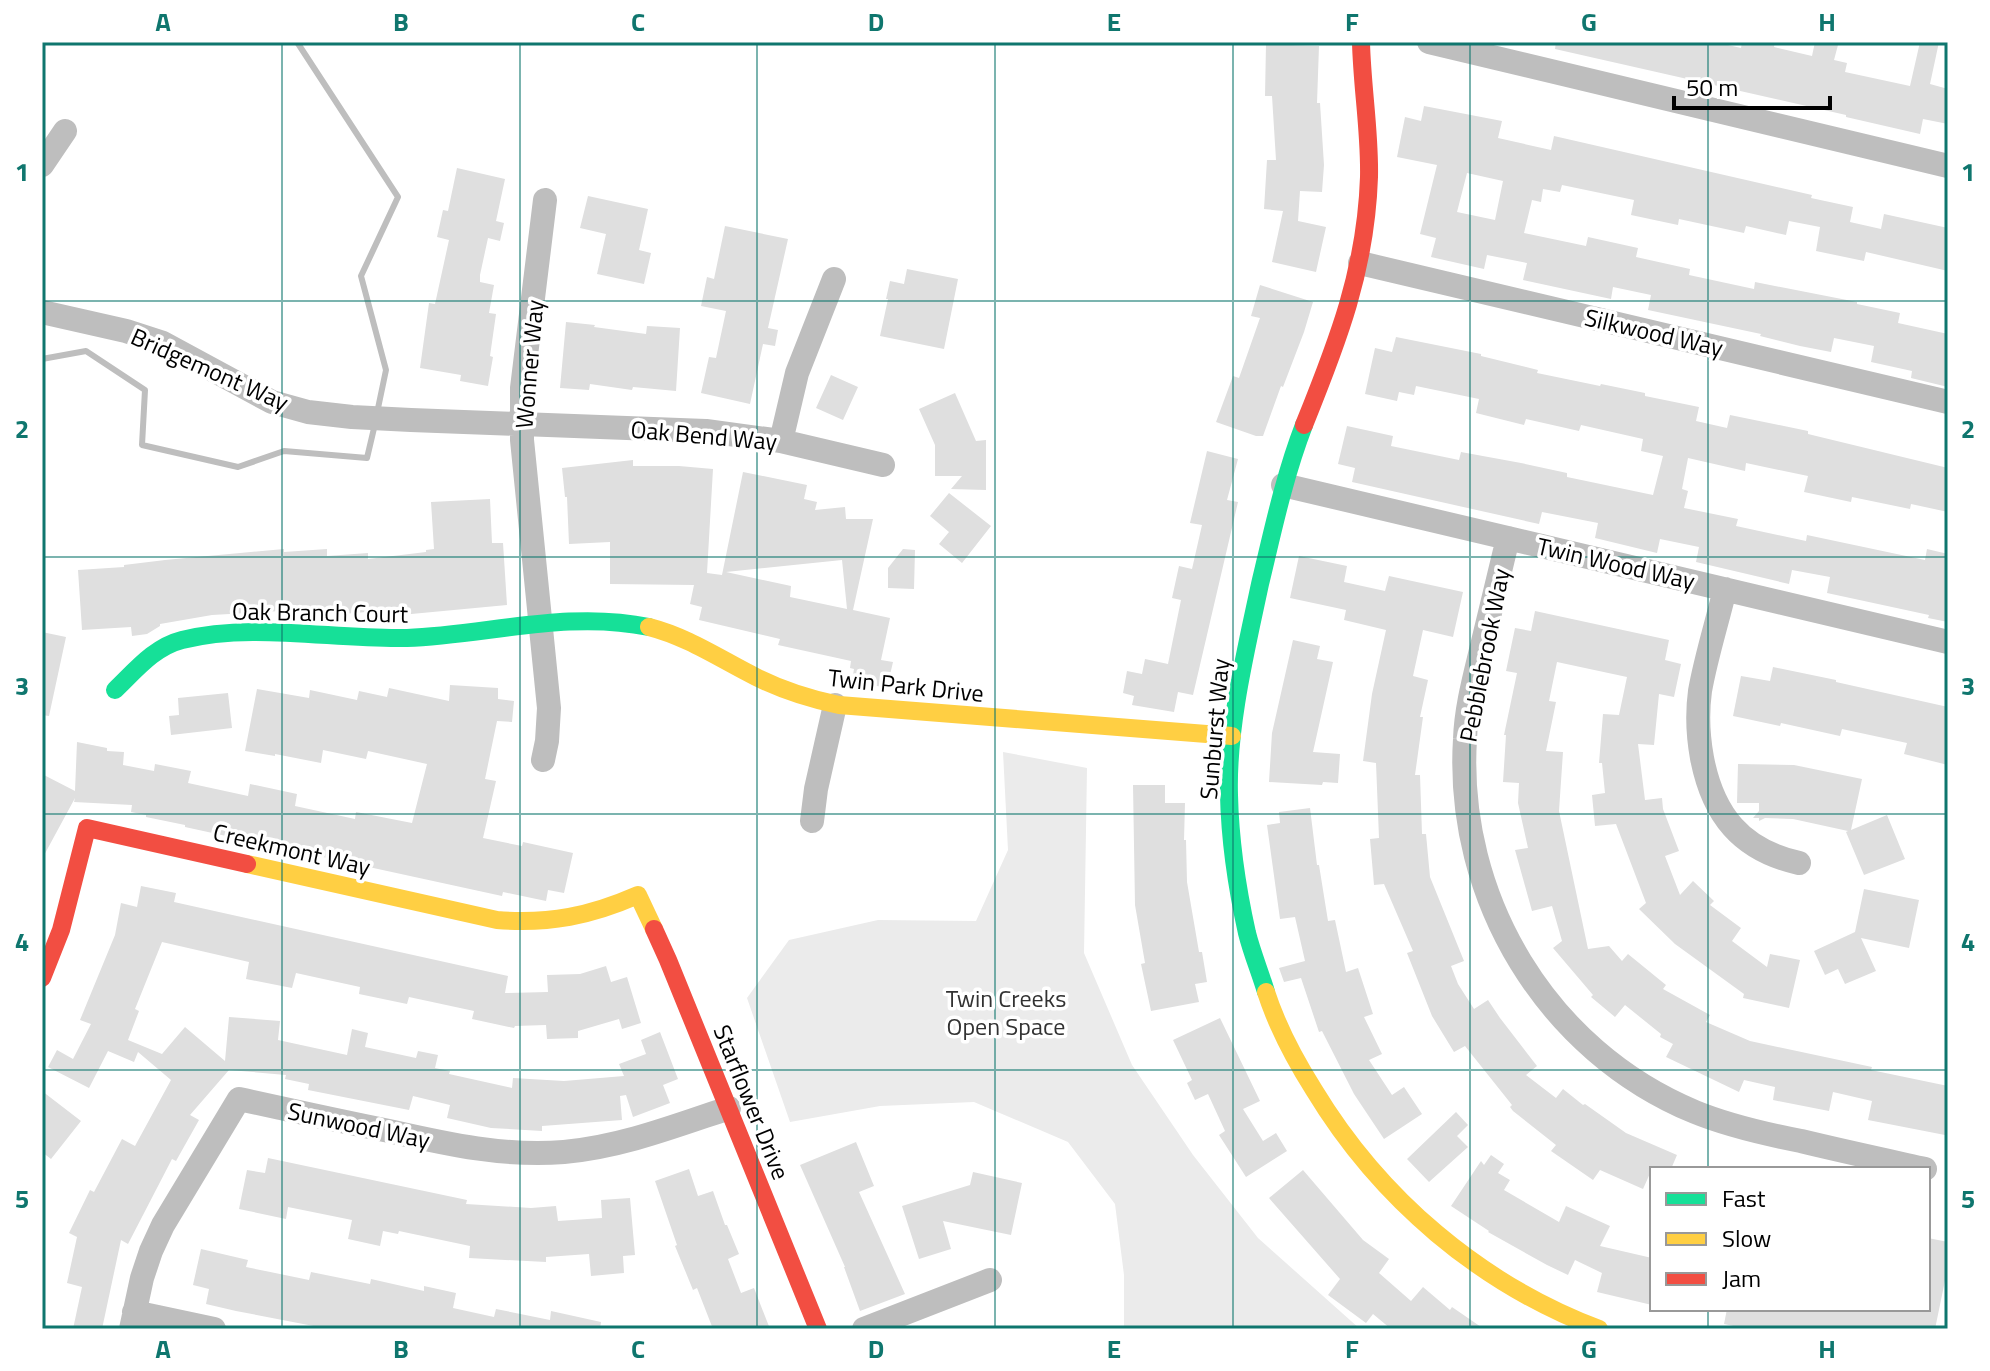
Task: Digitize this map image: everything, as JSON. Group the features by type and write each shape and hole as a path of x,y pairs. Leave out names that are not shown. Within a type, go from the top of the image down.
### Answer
{"street":[{"name":"Sunburst Way","path":"1361,42 1369,181 1360,263 1335,350 1283,485 1244,655 1232,736 1229,792 1232,852 1241,911 1257,969 1286,1042 1314,1095 1348,1144 1415,1217 1453,1248 1537,1302 1599,1329"},
{"path":"1429,42 1948,166"},
{"path":"42,165 65,131"},
{"name":"Wonner Way","path":"543,760 549,708 522,440 522,388 545,200"},
{"name":"Silkwood Way","path":"1360,263 1948,402"},
{"path":"781,441 797,373 834,279"},
{"name":"Bridgemont Way","path":"42,312 126,331 163,343 272,402 308,412 352,417 522,423"},
{"name":"Oak Bend Way","path":"522,423 706,431 781,441 883,465"},
{"name":"Twin Wood Way","path":"1283,485 1948,642"},
{"name":"Pebblebrook Way","path":"1508,538 1470,699 1464,777 1474,854 1501,928 1520,962 1542,995 1577,1034 1627,1075 1660,1096 1733,1125 1918,1167"},
{"path":"1725,589 1700,692 1698,733 1705,774 1724,817 1744,839 1771,855 1799,863"},
{"name":"Twin Park Drive","path":"541,623 609,621 646,627 693,643 758,678 801,696 835,705 1232,736"},
{"name":"Oak Branch Court","path":"115,690 167,644 201,636 236,632 407,638 447,636 541,623"},
{"path":"812,821 835,705"},
{"name":"Creekmont Way","path":"42,978 61,930 87,828 497,920 540,922 584,917 638,895"},
{"name":"Starflower Drive","path":"638,895 668,960 818,1329"},
{"name":"Sunwood Way","path":"132,1321 142,1278 163,1225 239,1099 460,1147 522,1153 563,1152 604,1146 644,1137 729,1108"},
{"path":"864,1329 990,1280"},
{"path":"132,1321 214,1329"}],"green space":[{"name":"Twin Creeks Open Space","path":"1003,752 1087,768 1084,953 1132,1065 1193,1155 1258,1238 1360,1329 1124,1329 1124,1275 1115,1204 1068,1142 974,1102 880,1106 790,1122 747,998 789,940 878,920 976,921 1008,850"}],"building":[{"path":"1556,42 1715,42 1741,48 1742,42 1775,42 1774,47 1812,56 1815,42 1823,42 1838,45 1834,60 1847,63 1845,72 1910,86 1920,42 1939,42 1930,84 1948,89 1948,124 1923,119 1920,134 1555,49"},
{"path":"1266,44 1319,46 1317,103 1320,103 1324,165 1322,192 1300,191 1298,221 1326,227 1316,272 1272,262 1283,211 1264,209 1267,160 1276,160 1272,96 1265,96"},
{"path":"1424,106 1502,121 1498,138 1551,150 1554,136 1812,195 1811,198 1853,207 1850,222 1881,229 1884,214 1948,228 1948,271 1866,252 1864,261 1816,251 1820,227 1789,221 1786,235 1746,226 1744,233 1679,219 1678,225 1631,215 1634,200 1562,185 1560,192 1543,189 1541,202 1532,200 1524,233 1586,246 1588,237 1638,248 1636,257 1690,269 1689,275 1754,289 1755,282 1900,313 1898,323 1948,334 1948,387 1911,378 1912,371 1871,362 1874,346 1834,338 1831,352 1800,346 1761,334 1648,310 1651,295 1613,287 1611,299 1523,280 1527,263 1487,255 1484,269 1431,257 1436,238 1420,234 1437,165 1397,157 1405,117 1421,121","holes":["1467,173 1503,181 1495,220 1457,212"]},
{"path":"457,168 505,179 496,221 504,223 500,241 488,238 480,275 480,282 494,285 489,313 496,314 488,386 460,381 461,375 420,368 429,303 435,304 449,240 437,237 443,210 448,211"},
{"path":"588,196 648,209 639,250 651,253 644,284 597,274 606,234 580,228"},
{"path":"725,226 788,239 768,328 778,330 775,346 763,344 750,404 701,393 709,357 716,358 726,311 701,306 707,277 714,279"},
{"path":"907,269 958,279 944,349 880,336 890,281 904,284"},
{"path":"1260,285 1313,302 1263,436 1256,436 1216,422 1233,376 1239,378 1260,318 1251,316"},
{"path":"566,322 646,334 647,326 680,328 676,391 633,387 632,390 590,384 589,390 560,388"},
{"path":"1396,337 1481,354 1538,370 1537,373 1645,393 1645,396 1699,407 1696,421 1727,428 1730,415 1808,431 1808,434 1948,468 1948,512 1911,504 1910,509 1852,497 1851,502 1804,492 1808,476 1746,463 1745,471 1688,458 1682,489 1688,491 1684,508 1738,519 1736,526 1806,541 1807,535 1925,560 1927,549 1948,554 1948,622 1827,593 1830,577 1792,570 1789,584 1696,562 1699,547 1660,539 1657,553 1595,538 1598,523 1542,512 1539,524 1352,482 1355,468 1338,464 1347,426 1393,436 1391,446 1459,460 1461,452 1521,463 1567,473 1567,477 1653,495 1663,456 1641,451 1643,439 1581,425 1579,431 1526,419 1524,425 1476,413 1479,399 1416,386 1414,395 1399,392 1397,401 1365,394 1375,348 1392,352"},
{"path":"831,375 858,387 843,420 816,408"},
{"path":"955,393 976,441 986,440 986,490 951,489 962,476 935,476 935,445 919,409"},
{"path":"1207,451 1238,459 1227,500 1238,502 1193,695 1178,692 1174,712 1132,705 1134,696 1123,693 1127,671 1142,674 1145,659 1168,664 1181,600 1172,598 1179,566 1192,569 1202,525 1190,523"},
{"path":"633,460 633,466 713,469 707,573 722,575 743,472 807,485 804,499 817,502 815,510 845,507 846,519 873,519 853,610 890,618 881,660 893,662 887,688 852,681 854,669 850,668 851,661 778,645 780,639 699,620 702,607 690,604 694,585 610,584 610,542 569,544 562,468","holes":["842,560 847,609 790,597 791,586 726,572"]},
{"path":"949,493 991,526 962,563 939,544 949,532 930,516"},
{"path":"490,499 492,543 503,543 507,605 390,616 389,610 343,614 343,610 298,613 298,610 212,615 160,624 147,634 132,636 131,627 82,630 78,570 284,549 284,552 327,549 327,556 368,553 368,559 426,552 434,549 431,502"},
{"path":"903,549 915,550 914,589 888,588 888,568"},
{"path":"1299,556 1347,566 1344,582 1385,591 1389,576 1463,592 1453,637 1423,630 1413,676 1428,680 1420,717 1423,717 1415,775 1420,775 1422,834 1426,834 1430,877 1464,961 1451,966 1474,1009 1488,1000 1537,1066 1526,1075 1556,1098 1563,1089 1626,1133 1677,1155 1672,1167 1650,1167 1643,1189 1600,1170 1593,1180 1551,1151 1556,1145 1513,1111 1512,1105 1465,1046 1454,1052 1432,1016 1407,953 1413,951 1384,884 1374,885 1370,839 1379,838 1376,763 1363,761 1372,694 1386,630 1344,620 1346,610 1290,598"},
{"path":"1535,611 1669,640 1665,660 1681,664 1674,697 1659,694 1654,745 1638,744 1645,800 1662,798 1663,809 1679,851 1665,856 1680,895 1693,881 1714,901 1710,905 1741,928 1732,941 1767,967 1770,954 1800,960 1789,1008 1743,998 1744,994 1675,944 1639,909 1646,903 1616,824 1595,826 1592,795 1605,793 1602,763 1599,763 1603,714 1619,715 1627,677 1557,662 1549,701 1556,702 1546,751 1563,752 1559,811 1588,949 1609,946 1622,961 1628,954 1666,985 1663,989 1710,1015 1706,1022 1750,1041 1948,1086 1945,1135 1868,1120 1872,1101 1833,1092 1829,1111 1773,1100 1775,1087 1744,1080 1739,1092 1666,1057 1673,1044 1660,1037 1661,1034 1625,1005 1615,1017 1591,997 1593,995 1553,948 1562,941 1552,906 1532,911 1515,850 1528,848 1518,803 1519,783 1503,782 1504,735 1517,673 1506,671 1515,628 1531,631"},
{"path":"42,632 66,637 49,716 42,715"},
{"path":"1293,640 1320,646 1317,659 1333,662 1313,752 1340,754 1338,783 1269,782 1272,733"},
{"path":"1773,667 1948,707 1948,765 1904,754 1907,743 1842,729 1840,736 1733,716 1741,676 1770,681"},
{"path":"450,685 498,688 498,699 514,701 512,722 497,721 485,779 496,781 483,838 522,846 523,842 573,853 564,893 548,890 546,901 503,892 502,896 185,827 131,812 132,805 74,802 75,798 42,859 42,774 75,791 77,742 107,748 107,751 124,752 123,765 154,771 155,764 191,771 188,783 248,796 250,784 297,794 295,806 355,819 356,812 412,823 427,764 368,751 366,759 323,750 321,763 245,751 257,689 309,698 310,690 357,700 359,691 387,697 389,688 449,701"},
{"path":"228,693 232,728 171,735 169,716 179,715 178,698"},
{"path":"1738,764 1794,765 1862,779 1851,830 1887,815 1905,859 1864,875 1848,831 1793,819 1765,818 1759,821 1759,818 1753,818 1759,811 1759,803 1737,803"},
{"path":"1133,785 1165,785 1165,803 1185,803 1187,882 1207,982 1195,984 1199,1002 1151,1011 1141,964 1145,963 1135,905"},
{"path":"1310,808 1328,921 1335,920 1346,972 1358,968 1373,1014 1364,1017 1382,1054 1369,1060 1392,1095 1404,1087 1422,1114 1384,1139 1354,1094 1322,1031 1319,1032 1301,978 1284,982 1279,968 1305,961 1295,917 1280,919 1267,825 1280,823 1279,812"},
{"path":"141,886 176,893 174,902 508,976 505,993 548,992 547,975 580,974 606,966 611,982 627,977 641,1023 622,1029 619,1019 578,1031 578,1038 547,1039 546,1025 514,1028 472,1019 474,1011 409,997 407,1004 359,994 360,987 296,973 292,988 246,979 249,962 162,942 135,1009 139,1011 128,1040 162,1054 185,1027 225,1061 229,1017 280,1021 278,1040 347,1055 352,1029 368,1033 365,1047 416,1058 418,1051 438,1055 435,1068 512,1088 513,1078 564,1081 624,1076 619,1064 646,1054 641,1040 660,1032 678,1079 663,1085 670,1103 633,1117 626,1095 620,1096 622,1120 542,1126 542,1131 491,1128 447,1118 450,1105 413,1096 409,1110 308,1090 309,1084 285,1079 286,1075 229,1070 190,1115 199,1120 176,1161 172,1159 128,1244 121,1240 102,1329 73,1329 82,1287 67,1283 77,1237 69,1233 90,1190 94,1192 122,1139 135,1146 171,1080 138,1052 134,1062 108,1051 89,1088 48,1067 57,1050 73,1059 91,1024 80,1020 115,935 121,903 137,907"},
{"path":"1864,889 1919,900 1909,948 1861,938 1876,971 1845,984 1838,969 1825,975 1814,951 1855,932"},
{"path":"1220,1018 1260,1101 1243,1109 1263,1141 1276,1133 1287,1151 1246,1177 1219,1135 1225,1131 1208,1094 1195,1100 1187,1083 1192,1080 1173,1040"},
{"path":"42,1091 81,1121 51,1159 42,1152"},
{"path":"1456,1112 1468,1125 1457,1136 1468,1147 1429,1182 1407,1159"},
{"path":"856,1142 874,1186 859,1192 905,1294 860,1311 845,1267 800,1165"},
{"path":"1491,1155 1504,1164 1498,1173 1510,1180 1504,1190 1559,1222 1566,1206 1610,1226 1600,1246 1650,1258 1650,1305 1597,1292 1602,1273 1575,1260 1568,1275 1488,1232 1451,1206 1481,1161 1484,1165"},
{"path":"268,1158 467,1200 466,1204 531,1208 556,1206 558,1221 602,1218 601,1200 630,1198 635,1255 623,1256 624,1273 591,1276 589,1254 546,1257 546,1262 469,1258 470,1246 399,1231 398,1234 383,1231 380,1246 348,1239 352,1220 288,1207 286,1219 239,1209 247,1170 265,1173"},
{"path":"689,1169 698,1196 713,1191 739,1254 728,1259 741,1293 754,1288 770,1329 713,1329 697,1288 693,1290 675,1246 655,1181"},
{"path":"1303,1170 1363,1240 1389,1259 1379,1273 1411,1301 1423,1287 1450,1310 1452,1307 1484,1329 1391,1329 1373,1314 1366,1323 1328,1295 1340,1279 1269,1198"},
{"path":"973,1172 1022,1183 1011,1235 943,1221 951,1249 919,1259 902,1206 970,1185"},
{"path":"1930,1238 1948,1242 1948,1266 1935,1329 1748,1329 1724,1324 1727,1311 1930,1311"},
{"path":"201,1249 248,1260 246,1267 309,1280 311,1272 370,1284 371,1279 424,1291 424,1286 456,1293 453,1308 494,1317 496,1309 550,1320 551,1311 601,1322 600,1329 329,1329 236,1311 206,1304 209,1289 193,1285"}],"waterway":[{"path":"297,42 398,197 361,276 386,370 377,413"},
{"path":"42,359 86,351 145,390 142,445 238,467 284,451 367,458 375,424"}],"traffic: fast":[{"path":"1266,992 1247,933 1237,882 1229,769 1238,689 1260,584 1285,484 1304,425"},
{"path":"115,690 163,648 182,640 209,635 265,632 407,638 588,621 649,627"}],"traffic: slow":[{"path":"649,627 691,642 776,686 839,705 1232,736"},
{"path":"247,864 497,920 535,921 569,917 638,895 654,929"},
{"path":"1266,992 1287,1042 1314,1090 1340,1130 1402,1202 1437,1234 1514,1288 1599,1329"}],"traffic: jam":[{"path":"1304,425 1348,304 1367,211 1369,160 1361,42"},
{"path":"42,978 61,930 87,828 247,864"},
{"path":"654,929 818,1329"}]}
